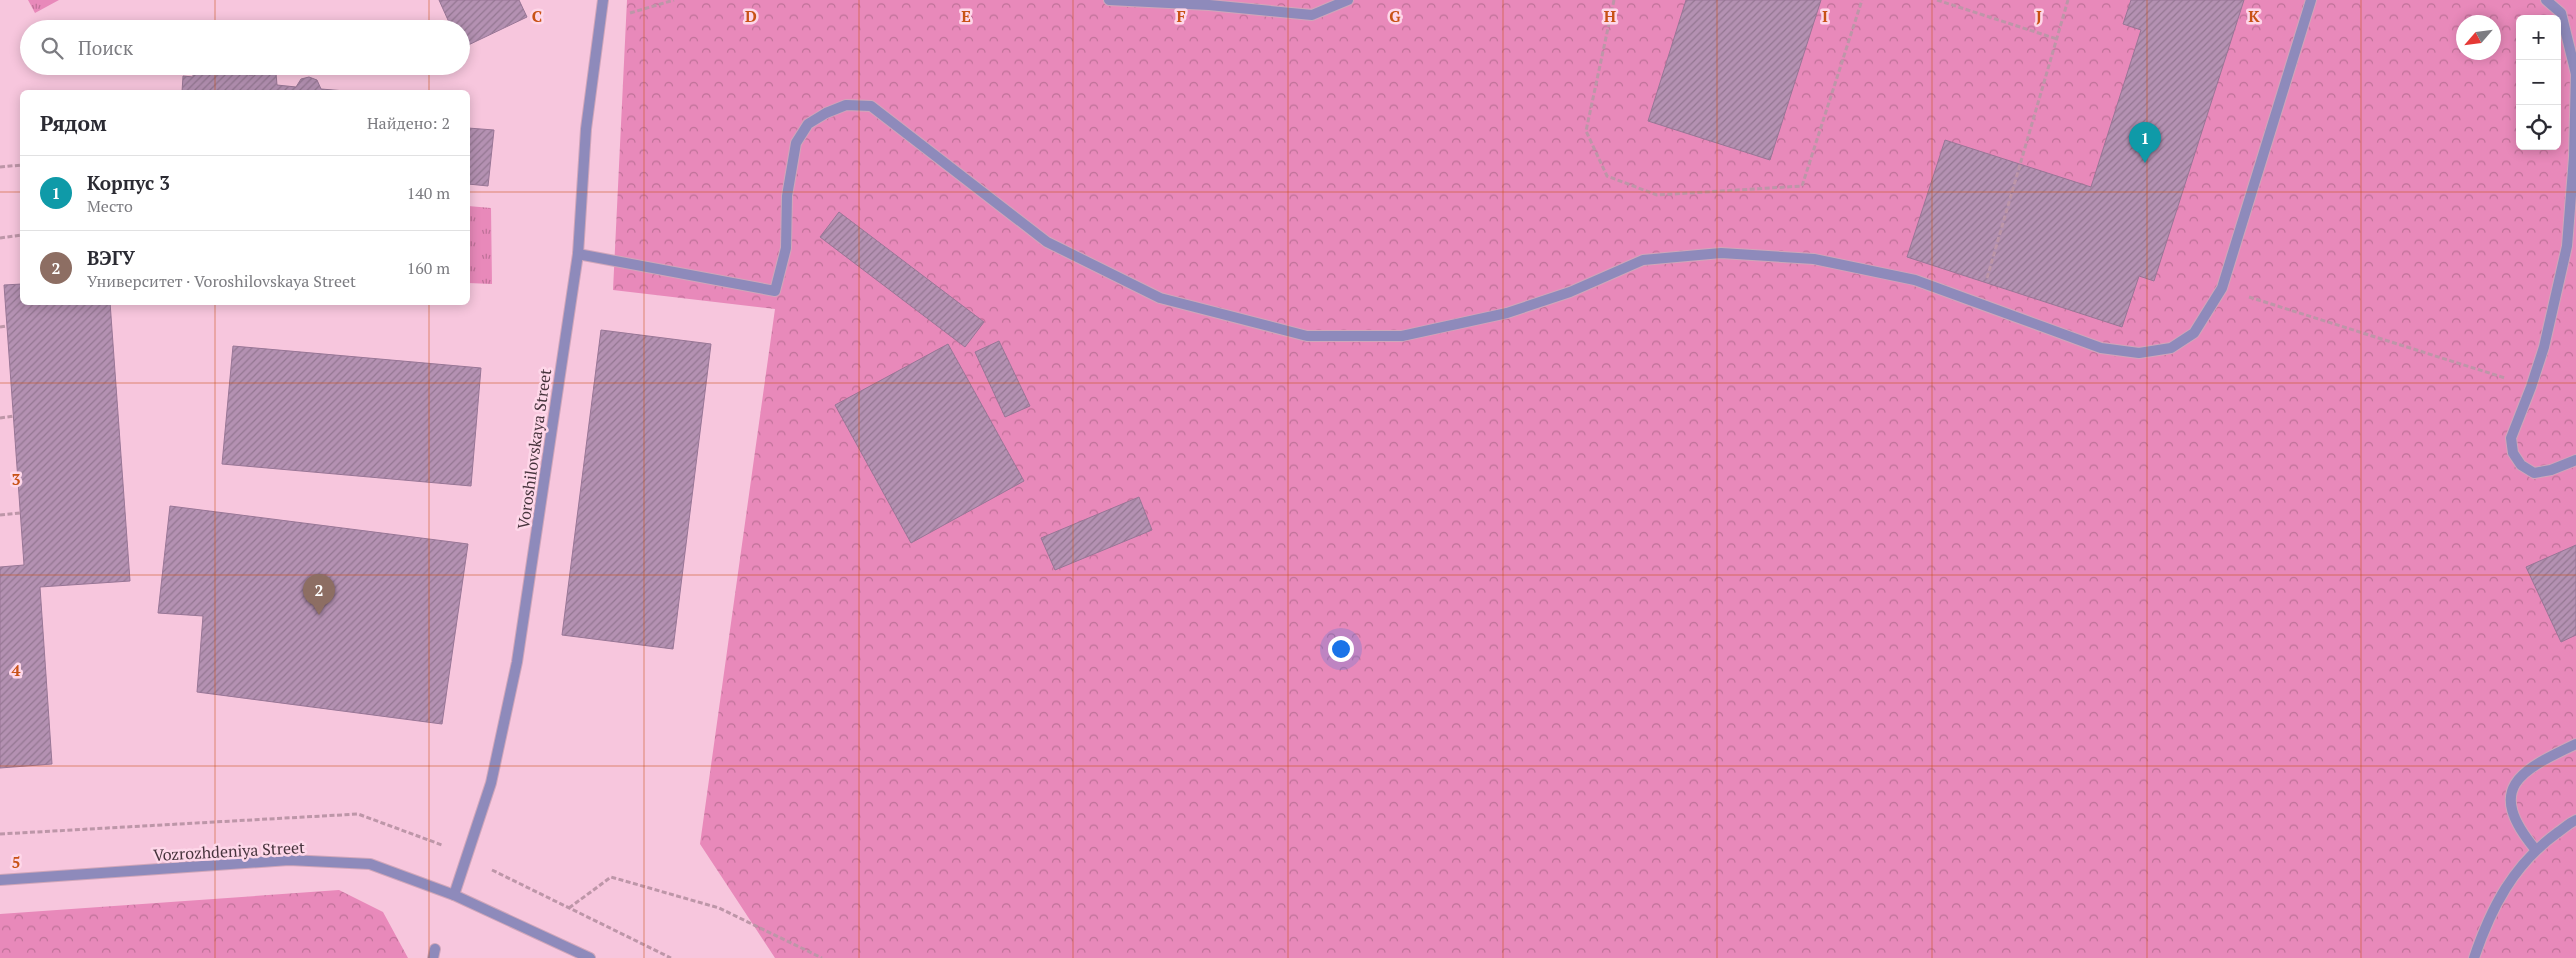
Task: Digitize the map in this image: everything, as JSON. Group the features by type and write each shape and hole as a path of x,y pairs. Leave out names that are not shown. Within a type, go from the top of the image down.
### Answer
{"street":[{"name":"Voroshilovskaya Street","path":"454,895 491,783 517,662 578,254 586,129 603,0"},
{"path":"1109,0 1209,5 1312,14 1348,0"},
{"path":"578,254 775,291 786,248 787,196 796,143 808,124 826,113 846,105 871,106 1047,242 1160,298 1307,336 1402,336 1507,313 1570,292 1643,260 1720,253 1814,259 1915,280 2101,348 2139,353 2170,348 2194,333 2222,288 2311,0"},
{"path":"2546,0 2560,13 2576,74 2574,157 2567,246 2544,347 2511,438 2513,453 2521,465 2534,473 2551,470 2576,460"},
{"path":"2535,849 2523,835 2511,812 2510,799 2514,786 2533,765 2576,744"},
{"path":"2474,958 2481,937 2506,886 2535,849 2576,820"},
{"name":"Vozrozhdeniya Street","path":"0,880 289,860 370,864 454,895 590,958"}],"path":[{"path":"602,17 638,12 674,0"},
{"path":"1614,0 1586,131 1607,176 1657,195 1802,186 1862,0"},
{"path":"1937,0 2057,39"},
{"path":"1985,283 2068,0"},
{"path":"0,167 20,165"},
{"path":"0,238 20,236"},
{"path":"2222,288 2531,387"},
{"path":"0,327 7,326"},
{"path":"0,418 14,416"},
{"path":"0,515 21,513"},
{"path":"567,909 611,877 719,908 822,958"}],"green space":[{"path":"28,0 59,0 35,13"},
{"path":"627,0 2576,0 2576,958 775,958 700,844 775,309 613,290"},
{"path":"470,206 491,208 492,284 470,283"},
{"path":"339,890 383,912 408,958 0,958 0,914"}],"building":[{"path":"439,0 519,0 527,17 470,44 470,20 448,20"},
{"path":"1686,0 1821,0 1770,160 1648,121"},
{"path":"2131,0 2244,0 2154,281 2139,276 2122,327 1907,257 1945,140 2091,187 2141,30 2123,24"},
{"path":"193,75 276,75 277,85 296,87 301,79 309,77 317,80 321,89 333,90 182,90 183,76 193,77"},
{"path":"470,128 494,130 488,186 470,184"},
{"path":"839,212 984,322 965,347 820,237"},
{"path":"20,284 20,305 110,305 130,581 40,587 52,764 0,768 0,567 24,565 4,285"},
{"path":"601,330 711,344 673,649 562,635"},
{"path":"999,341 1030,406 1005,417 975,352"},
{"path":"948,344 1024,481 911,543 835,405"},
{"path":"233,346 481,368 471,486 222,464"},
{"path":"1139,497 1152,530 1055,570 1041,538"},
{"path":"170,506 468,544 442,724 197,692 203,616 158,613"},
{"path":"2576,545 2576,635 2561,642 2526,567"}],"place":[{"name":"Корпус 3","path":"2145,163"},
{"name":"ВЭГУ","path":"319,615"}]}
